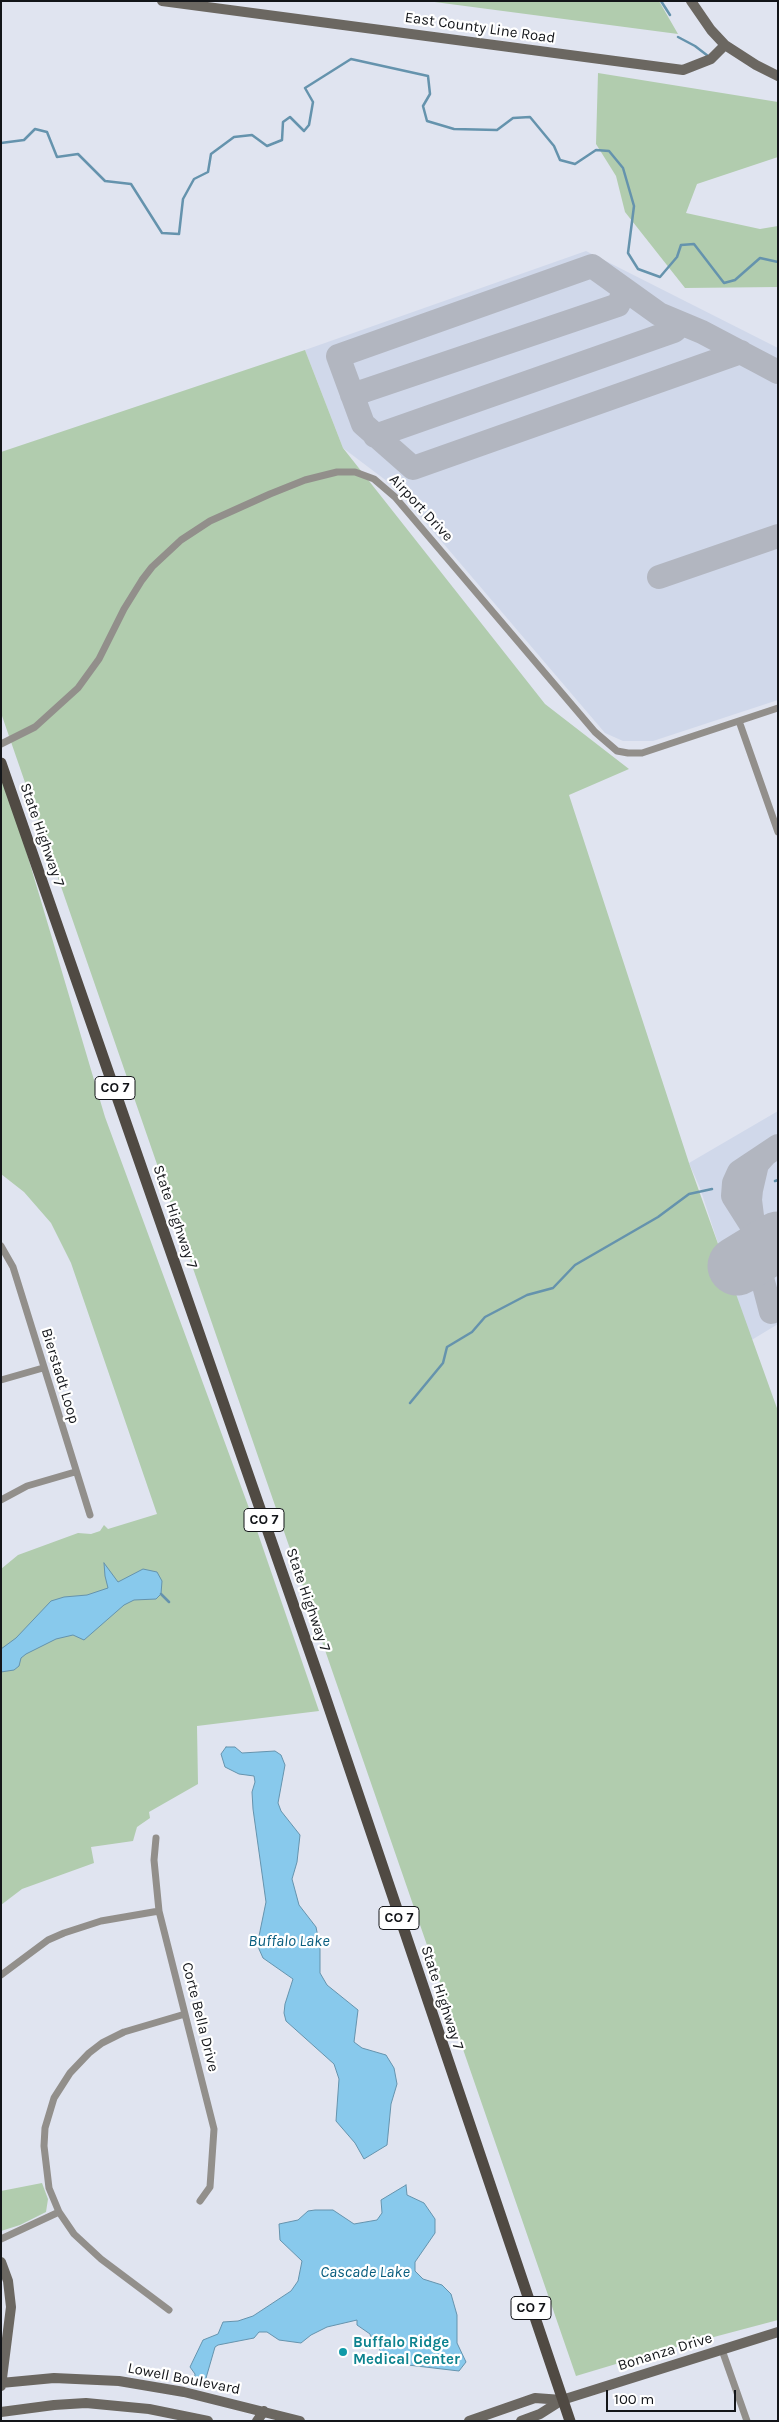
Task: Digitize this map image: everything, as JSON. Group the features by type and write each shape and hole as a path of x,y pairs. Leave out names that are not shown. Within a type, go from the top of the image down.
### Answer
{"main road":[{"name":"State Highway 7","path":"1,763 316,1668 570,2421"}],"street":[{"name":"East County Line Road","path":"162,1 683,70 711,59 724,45"},
{"path":"692,1 711,30 724,45 778,76"},
{"name":"Airport Drive","path":"1,744 34,727 78,688 99,659 124,609 142,580 181,540 210,521 270,494 305,480 337,472 362,474 374,479 388,489 448,557 595,732 617,750 628,754 642,753 778,708"},
{"path":"740,721 778,832"},
{"name":"Bierstadt Loop","path":"1,1246 13,1267 75,1472 90,1515"},
{"path":"1,1380 43,1368"},
{"path":"1,1500 27,1486 75,1472"},
{"name":"Corte Bella Drive","path":"156,1838 154,1860 159,1911 214,2129 210,2187 200,2201"},
{"path":"1,1975 48,1940 64,1933 102,1922 159,1911"},
{"path":"169,2310 86,2246 59,2212 46,2174 44,2146 49,2114 61,2086 78,2063 102,2043 124,2032 185,2014"},
{"path":"1,2239 59,2212"},
{"path":"1,2262 11,2298 1,2384"},
{"name":"Bonanza Drive","path":"562,2400 778,2332"},
{"path":"722,2350 747,2421"},
{"name":"Lowell Boulevard","path":"1,2384 44,2379 84,2378 151,2385 219,2400 263,2416 300,2421"},
{"path":"469,2421 535,2398 562,2400"},
{"path":"521,2421 540,2414 562,2400"},
{"path":"1,2412 86,2403 149,2408 208,2421"},
{"path":"257,2421 263,2416"}],"shaded area":[{"path":"586,251 778,348 778,700 653,741 623,741 605,733 396,488 343,448 305,350"},
{"path":"778,1111 778,1324 750,1341 700,1188 689,1163"}],"green space":[{"path":"427,1 659,1 678,34"},
{"path":"598,73 778,102 778,157 697,184 686,213 760,229 778,226 778,287 685,288 625,212 616,176 596,144"},
{"path":"305,350 343,448 545,704 629,769 569,795 689,1163 778,1411 778,2320 646,2355 576,2376 1,713 1,452"},
{"path":"1,766 105,1117 253,1519 319,1711 197,1726 198,1784 149,1812 150,1818 137,1827 133,1841 91,1847 94,1863 22,1889 1,1905 1,1569 18,1555 78,1533 91,1534 100,1531 104,1525 108,1529 157,1514 71,1263 51,1223 24,1192 1,1174"},
{"path":"42,2183 48,2199 46,2212 20,2225 1,2231 1,2191"}],"water":[{"path":"104,1563 118,1582 143,1569 157,1572 162,1581 161,1594 156,1599 134,1600 124,1605 84,1640 73,1635 56,1639 26,1654 21,1658 19,1666 14,1670 1,1672 1,1649 16,1638 51,1601 64,1597 87,1595 108,1588"},
{"name":"Buffalo Lake","path":"226,1747 235,1747 242,1753 275,1751 281,1755 285,1765 278,1803 281,1811 300,1835 297,1862 292,1879 299,1905 316,1927 320,1947 320,1973 327,1985 358,2010 354,2042 362,2048 386,2055 394,2068 397,2084 391,2104 387,2145 364,2159 355,2143 336,2121 339,2079 334,2064 286,2021 284,2013 285,2004 293,1979 263,1958 259,1949 258,1941 266,1902 253,1809 252,1792 255,1782 254,1776 239,1774 225,1767 221,1754"},
{"name":"Cascade Lake","path":"406,2185 407,2195 424,2203 435,2219 435,2233 415,2262 415,2271 423,2279 442,2285 451,2294 457,2315 457,2343 466,2362 459,2371 408,2365 391,2355 381,2354 380,2350 372,2342 370,2334 357,2325 357,2320 327,2327 311,2335 301,2343 279,2340 267,2332 259,2332 254,2338 218,2345 215,2347 204,2385 194,2383 195,2374 190,2367 203,2340 218,2334 223,2322 238,2321 253,2316 291,2291 298,2281 302,2261 280,2240 279,2224 298,2220 308,2211 315,2210 333,2210 354,2224 377,2220 382,2213 381,2200"}],"waterway":[{"path":"661,1 670,15"},
{"path":"678,37 708,56"},
{"path":"1,143 24,140 35,129 47,132 57,157 78,154 105,181 131,184 162,233 179,234 183,199 194,179 208,172 211,154 234,137 252,135 267,146 282,140 283,122 290,117 304,131 309,125 313,102 305,88 351,59 428,76 430,94 423,106 427,121 454,129 497,130 513,118 530,117 554,146 560,160 575,164 596,150 609,151 623,168 634,206 628,253 638,269 660,277 677,257 681,245 694,244 724,283 735,280 760,258 778,262"},
{"path":"410,1403 443,1363 447,1347 472,1332 485,1317 527,1295 553,1288 575,1265 658,1217 689,1194 712,1189"},
{"path":"161,1594 169,1602"}],"taxiway":[{"path":"741,352 413,468 363,424 338,356 592,266 659,314 702,332 757,361 778,372"},
{"path":"352,395 618,305 625,290"},
{"path":"375,436 674,331 682,324"},
{"path":"659,577 778,536"},
{"path":"766,1248 733,1196 734,1183 739,1172 778,1146"},
{"path":"753,1224 750,1200 751,1190 757,1164 765,1155"},
{"path":"756,1255 771,1312 778,1308"}],"runway":[{"path":"737,1266 778,1241"}],"place":[{"name":"Buffalo Ridge Medical Center","path":"343,2352"}]}
